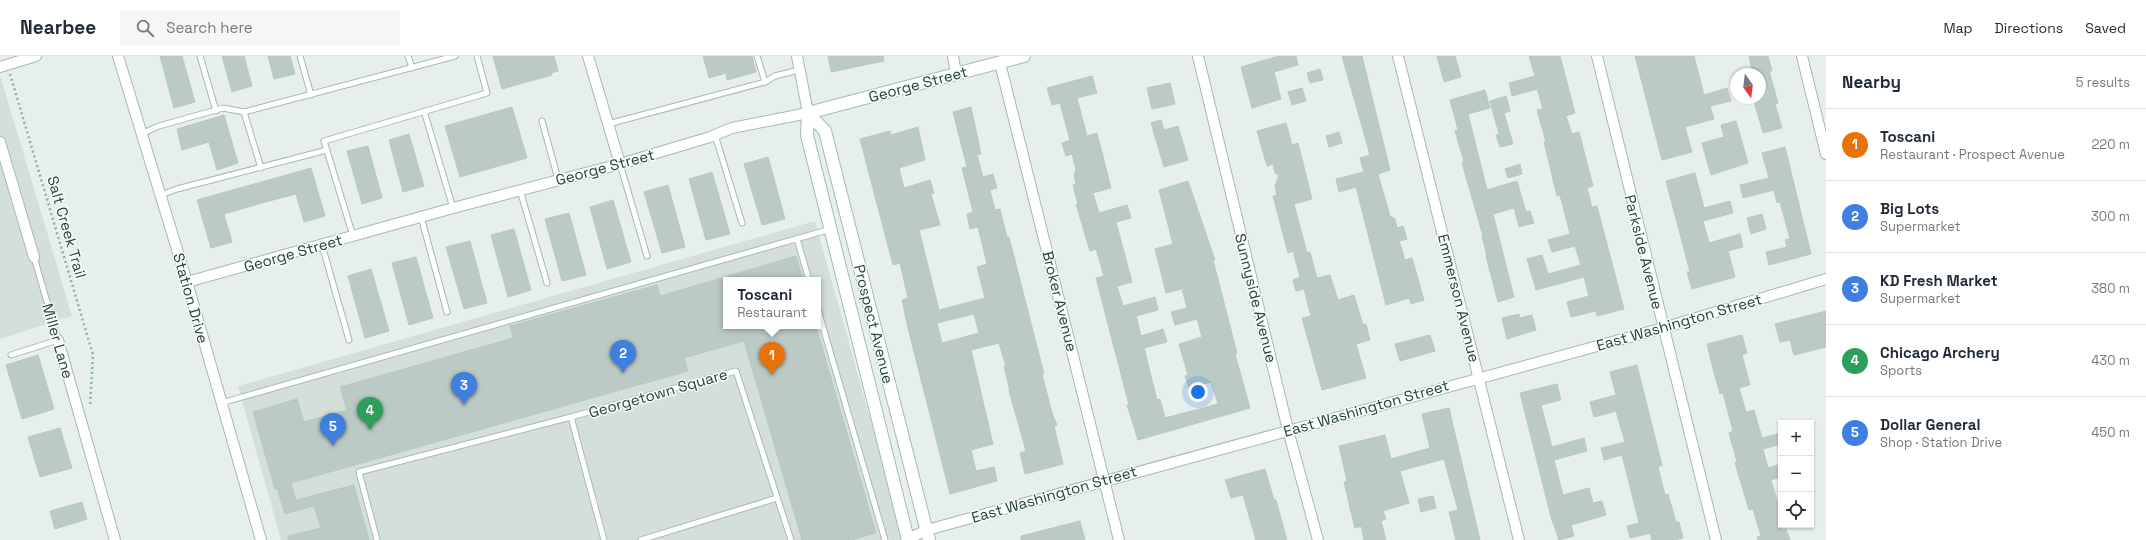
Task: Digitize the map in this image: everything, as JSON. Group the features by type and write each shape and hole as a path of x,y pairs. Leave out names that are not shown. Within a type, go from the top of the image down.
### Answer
{"street":[{"name":"Station Drive","path":"118,56 187,282 261,540"},
{"path":"588,56 620,164"},
{"name":"Prospect Avenue","path":"797,56 808,113 807,135 907,540"},
{"path":"953,56 956,74"},
{"name":"George Street","path":"187,282 558,179 620,164 754,122 808,113 1024,56"},
{"name":"Sunnyside Avenue","path":"1198,56 1288,430 1318,540"},
{"name":"Emmerson Avenue","path":"1398,56 1519,540"},
{"name":"Parkside Avenue","path":"1597,56 1716,540"},
{"path":"1802,56 1826,154"},
{"path":"4,66 32,57"},
{"name":"Broker Avenue","path":"1000,63 1120,540"},
{"name":"Prospect Avenue","path":"808,113 825,130 928,535"},
{"name":"Miller Lane","path":"0,142 34,257"},
{"name":"East Washington Street","path":"907,540 928,535 1105,480 1663,328 1826,279"},
{"name":"Miller Lane","path":"58,340 115,540"}],"lane":[{"path":"200,56 216,111"},
{"path":"300,56 311,95"},
{"path":"408,56 412,68"},
{"path":"141,134 159,126 223,108 244,112 455,56"},
{"path":"353,236 324,142 487,93 477,56"},
{"path":"757,56 765,82"},
{"path":"608,124 765,82 775,76 799,70"},
{"path":"244,112 261,168"},
{"path":"424,112 453,208"},
{"path":"542,121 558,179"},
{"path":"715,135 742,223"},
{"path":"160,196 177,189 327,150"},
{"path":"620,164 646,256"},
{"path":"520,190 547,283"},
{"path":"421,217 447,312"},
{"path":"221,403 831,229"},
{"path":"797,239 808,277"},
{"path":"322,245 349,340"},
{"name":"Miller Lane","path":"34,257 58,340"},
{"path":"821,320 885,540"},
{"path":"11,355 58,340"},
{"name":"Georgetown Square","path":"377,540 359,472 572,417 736,371 791,540"},
{"name":"Georgetown Square","path":"572,417 604,540"},
{"path":"641,540 778,498"}],"path":[{"name":"Salt Creek Trail","path":"4,66 93,355 90,407"}],"shaded area":[{"path":"0,75 72,316 0,339"},
{"path":"815,221 904,540 281,540 238,386"}],"building":[{"path":"160,56 182,56 195,102 174,108"},
{"path":"222,56 244,56 252,86 232,92"},
{"path":"268,56 290,56 295,74 274,79"},
{"path":"493,56 554,56 558,71 551,73 552,75 502,89"},
{"path":"703,56 752,56 756,72 727,80 726,73 709,78"},
{"path":"828,56 883,56 884,61 831,72"},
{"path":"1279,56 1296,56 1298,65 1274,72 1281,99 1252,108 1241,67"},
{"path":"1342,56 1362,56 1390,170 1378,174 1390,216 1395,219 1397,228 1403,226 1407,239 1399,241 1405,260 1412,258 1424,300 1411,304 1409,298 1386,305 1356,187 1339,192 1336,179 1364,172 1360,158 1370,155"},
{"path":"1437,56 1455,56 1461,77 1444,82"},
{"path":"1529,56 1560,56 1575,113 1566,116 1572,134 1579,132 1593,186 1587,188 1592,207 1597,206 1624,309 1597,316 1596,311 1571,317 1567,302 1589,296 1584,277 1536,290 1527,259 1542,255 1548,274 1581,265 1575,246 1552,252 1548,240 1570,234 1560,195 1557,196 1544,142 1546,142 1537,110 1543,109 1537,89 1512,96 1509,83 1535,76"},
{"path":"1635,56 1694,56 1704,95 1727,88 1730,101 1710,106 1714,119 1685,127 1692,152 1662,160"},
{"path":"1749,56 1768,56 1772,71 1769,71 1778,103 1775,104 1782,128 1763,133 1755,104 1766,104 1766,68 1752,68"},
{"path":"1320,69 1323,80 1310,83 1307,73"},
{"path":"1092,76 1097,93 1077,98 1087,136 1097,133 1111,188 1093,193 1099,213 1127,205 1131,218 1116,222 1132,282 1117,286 1123,306 1155,297 1158,310 1136,316 1141,336 1163,329 1167,342 1144,348 1157,400 1160,399 1165,418 1218,404 1211,382 1189,388 1185,376 1188,375 1179,344 1202,337 1197,319 1175,325 1171,312 1187,308 1182,289 1166,293 1155,249 1173,244 1159,190 1188,181 1215,260 1213,260 1237,353 1235,354 1250,408 1138,440 1127,405 1129,405 1096,278 1104,276 1096,249 1090,251 1076,204 1078,204 1073,185 1076,184 1074,175 1076,170 1072,154 1066,156 1062,143 1070,140 1060,103 1052,105 1047,88"},
{"path":"1170,83 1175,104 1152,109 1147,88"},
{"path":"1302,88 1306,101 1292,105 1288,92"},
{"path":"1485,90 1490,108 1468,114 1487,190 1517,181 1526,212 1530,211 1534,223 1519,227 1514,208 1493,214 1514,297 1498,302 1486,256 1483,236 1462,163 1464,162 1455,131 1458,130 1450,100"},
{"path":"1506,96 1510,111 1504,113 1513,144 1500,147 1496,135 1499,134 1490,101"},
{"path":"512,107 527,158 460,177 445,126"},
{"path":"971,107 981,154 977,155 983,177 993,174 997,188 990,190 995,210 1000,209 1007,237 1009,237 1044,374 1042,374 1052,413 1057,425 1054,426 1063,464 1025,474 1020,453 1026,451 1009,391 1004,367 1006,366 999,343 971,350 993,444 971,450 976,471 994,467 997,481 950,494 908,328 902,300 908,298 900,263 893,265 860,139 890,131 891,135 918,127 925,160 899,168 904,188 930,180 934,193 931,194 940,225 919,230 939,310 985,298 977,267 987,264 978,227 970,229 967,214 973,212 962,168 967,167 953,112","holes":["974,314 979,333 942,343 937,323"]},
{"path":"224,115 238,163 217,170 209,142 182,150 177,129"},
{"path":"1161,120 1164,130 1178,126 1188,160 1164,167 1151,123"},
{"path":"1736,121 1748,163 1711,175 1702,143 1724,137 1721,125"},
{"path":"1286,123 1292,145 1298,143 1312,199 1294,204 1307,253 1310,252 1317,278 1330,275 1338,300 1354,295 1363,325 1366,324 1370,340 1356,344 1366,378 1322,390 1302,318 1311,316 1304,289 1296,291 1293,280 1300,277 1293,251 1288,253 1273,196 1277,195 1275,186 1279,175 1275,173 1273,164 1267,166 1257,131"},
{"path":"1339,132 1342,143 1329,147 1326,136"},
{"path":"409,134 424,186 403,192 389,140"},
{"path":"368,146 382,198 362,204 347,151"},
{"path":"1785,147 1811,254 1769,265 1766,252 1787,247 1785,240 1790,239 1780,202 1777,203 1774,190 1743,198 1740,185 1769,178 1762,153"},
{"path":"768,157 785,219 762,225 744,164"},
{"path":"1520,164 1522,174 1508,178 1505,169"},
{"path":"311,168 325,216 304,222 296,194 269,201 224,214 232,242 211,248 197,200"},
{"path":"712,172 730,234 706,240 689,179"},
{"path":"1695,173 1704,208 1730,201 1733,213 1703,221 1709,243 1740,234 1743,247 1728,251 1735,277 1692,289 1687,272 1690,272 1666,181"},
{"path":"668,185 685,247 662,253 644,192"},
{"path":"613,200 631,262 607,269 590,207"},
{"path":"569,213 586,275 562,281 545,219"},
{"path":"1762,214 1766,229 1751,234 1747,218"},
{"path":"514,229 531,290 508,297 491,235"},
{"path":"470,241 487,303 464,309 446,247"},
{"path":"796,256 802,277 725,277"},
{"path":"416,257 433,318 409,325 392,263"},
{"path":"371,269 389,331 365,338 348,276"},
{"path":"723,277 723,329 817,329 876,533 851,540 802,540 744,341 684,358 688,371 291,483 296,500 354,485 369,540 288,540 288,536 321,528 314,506 285,514 277,488 275,489 253,412 297,399 304,422 347,410 340,387 513,338 510,326 657,285 660,296"},
{"path":"1826,311 1826,347 1794,355 1790,340 1780,342 1775,324"},
{"path":"1519,314 1520,318 1532,315 1536,330 1507,339 1502,318"},
{"path":"1430,335 1435,351 1400,361 1395,344"},
{"path":"1742,335 1747,353 1742,355 1750,385 1739,388 1746,412 1754,410 1762,438 1778,434 1778,445 1763,449 1768,468 1778,465 1778,478 1771,480 1778,504 1778,528 1781,528 1781,530 1786,529 1790,540 1758,540 1757,537 1761,536 1753,509 1749,510 1735,463 1737,462 1729,433 1733,431 1723,393 1720,394 1707,344"},
{"path":"38,355 54,409 22,419 6,365"},
{"path":"1637,365 1662,465 1658,467 1665,495 1668,494 1676,522 1679,522 1683,538 1674,540 1652,540 1650,533 1630,538 1627,526 1639,523 1622,455 1604,460 1601,448 1625,442 1616,411 1594,417 1590,402 1616,395 1610,372"},
{"path":"1557,384 1561,400 1541,405 1552,447 1584,438 1587,451 1554,460 1563,495 1589,488 1593,503 1602,501 1606,515 1571,525 1574,536 1559,540 1551,517 1520,393"},
{"path":"1449,408 1480,540 1456,540 1449,512 1458,510 1444,459 1400,471 1409,503 1383,511 1386,519 1381,521 1386,540 1364,540 1361,526 1355,528 1344,482 1347,481 1339,446 1385,435 1391,459 1430,448 1422,414"},
{"path":"60,428 72,468 40,477 28,437"},
{"path":"1265,469 1274,500 1276,500 1287,540 1256,540 1243,495 1231,498 1225,480"},
{"path":"1433,496 1436,508 1421,512 1418,499"},
{"path":"82,502 87,519 55,529 50,511"},
{"path":"1080,521 1085,540 1021,540 1021,536"}],"place":[{"name":"Big Lots","path":"623,373"},
{"name":"Toscani","path":"772,375"},
{"name":"KD Fresh Market","path":"464,405"},
{"name":"Chicago Archery","path":"370,430"},
{"name":"Dollar General","path":"333,446"}]}
